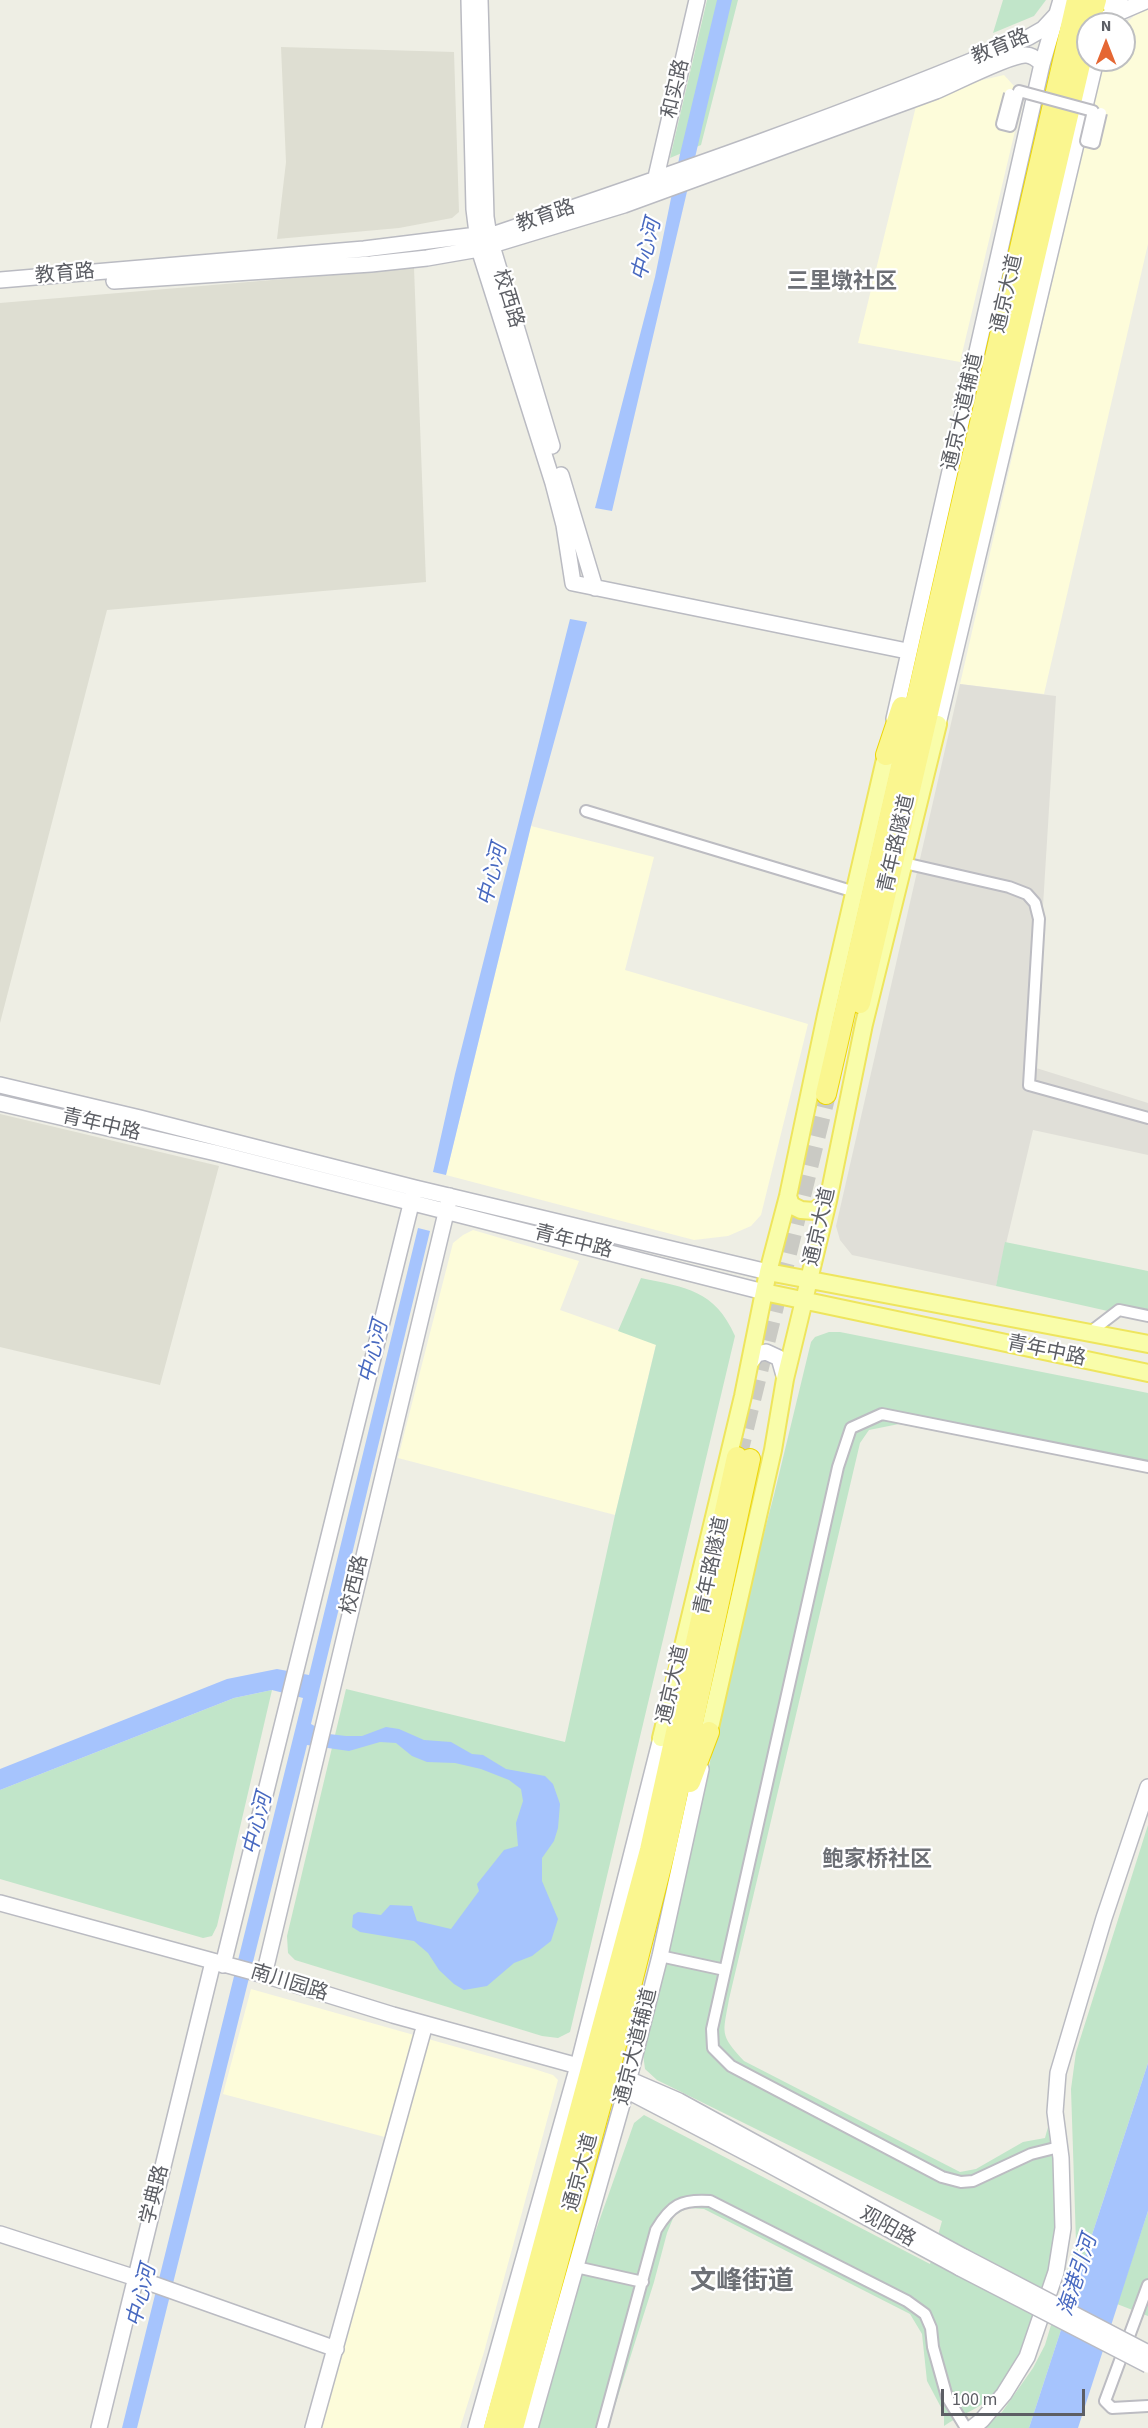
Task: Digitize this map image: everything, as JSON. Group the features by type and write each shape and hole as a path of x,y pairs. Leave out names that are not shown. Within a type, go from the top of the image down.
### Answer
{"highway":[{"name":"通京大道","path":"950,588 1077,0"},
{"name":"通京大道","path":"950,588 1078,72"},
{"path":"938,724 950,588"},
{"path":"886,755 950,588"},
{"name":"青年路隧道","path":"832,1096 950,588"},
{"name":"青年路隧道","path":"658,1848 744,1458"},
{"path":"658,1848 709,1732"},
{"path":"658,1848 661,1738"},
{"name":"通京大道","path":"494,2428 658,1848"},
{"name":"通京大道","path":"513,2428 604,2093 658,1848"}],"main road":[{"name":"通京大道","path":"709,1732 773,1450 785,1379 828,1201 864,1024 938,724"},
{"name":"通京大道","path":"661,1738 750,1363 768,1272 788,1196 886,755"},
{"path":"788,1196 791,1205 801,1210 814,1211 828,1201"},
{"name":"青年中路","path":"768,1272 1148,1344"},
{"name":"青年中路","path":"764,1292 1148,1373"}],"street":[{"name":"校西路","path":"469,0 474,209 595,588"},
{"name":"校西路","path":"480,0 486,217 484,241 564,525 573,583 595,588"},
{"name":"和实路","path":"656,177 697,0"},
{"name":"通京大道辅道","path":"886,755 1042,64 1061,0"},
{"path":"1105,10 1148,0"},
{"name":"教育路","path":"484,241 863,104 1002,48 1043,29 1056,15"},
{"name":"教育路","path":"0,280 52,280 371,264 427,258 624,205 936,91 1025,54 1042,64"},
{"path":"938,724 1093,72"},
{"path":"1010,94 1002,124 1010,126 1019,91 1093,111 1086,141 1094,143 1101,113"},
{"name":"教育路","path":"0,290 52,280"},
{"path":"595,588 908,651"},
{"path":"586,811 855,892"},
{"path":"904,863 1009,887 1027,894 1035,903 1039,919 1029,1085 1148,1118"},
{"name":"青年中路","path":"0,1085 140,1118 413,1195 446,1211 764,1292"},
{"name":"青年中路","path":"0,1103 216,1153 413,1195 450,1196 768,1272"},
{"name":"校西路","path":"222,1964 413,1195"},
{"name":"校西路","path":"260,1974 318,1750 450,1196"},
{"path":"1089,1333 1119,1310 1148,1316"},
{"path":"750,1363 757,1354 770,1353 779,1358 785,1379"},
{"path":"1059,2147 1031,2154 973,2181 961,2182 942,2177 731,2066 713,2048 712,2029 838,1467 851,1428 882,1414 1148,1467"},
{"name":"通京大道辅道","path":"530,2428 627,2085 660,1956 709,1732"},
{"path":"476,2428 579,2066 661,1738"},
{"path":"972,2428 1004,2394 1027,2357 1056,2272 1063,2228 1055,2112 1058,2073 1104,1918 1148,1787"},
{"name":"南川园路","path":"0,1903 260,1974 424,2024 579,2066"},
{"path":"660,1956 725,1970"},
{"name":"学典路","path":"99,2428 136,2278 222,1964"},
{"path":"313,2428 424,2024"},
{"name":"观阳路","path":"627,2085 768,2163 962,2263 1148,2353"},
{"path":"602,2428 656,2230 665,2215 676,2205 692,2200 710,2201 907,2301 925,2314 931,2328 933,2347 947,2397 966,2428"},
{"path":"0,2234 136,2278 336,2349"},
{"name":"观阳路","path":"962,2263 1148,2365"},
{"path":"576,2266 643,2282"},
{"path":"1148,2288 1105,2401 1112,2408 1148,2406"}],"shaded area":[{"path":"707,0 738,0 701,145 670,158"},
{"path":"1003,0 1046,0 1034,16 993,33"},
{"path":"1148,8 1148,244 1044,694 960,684 1100,72 1136,72 1136,15"},
{"path":"281,47 454,52 459,212 452,218 399,228 277,239 286,162"},
{"path":"1004,75 1015,87 1020,110 960,362 858,343 916,106 965,84"},
{"path":"414,268 426,582 107,610 0,1023 0,303"},
{"path":"960,684 1056,696 1033,1067 1148,1103 1148,1155 1033,1130 996,1286 852,1255 840,1240 836,1226"},
{"path":"531,826 654,857 625,970 808,1024 761,1215 751,1226 728,1236 694,1240 446,1175"},
{"path":"0,1114 219,1166 160,1385 0,1347"},
{"path":"473,1230 579,1261 560,1310 656,1344 615,1515 398,1458 453,1243"},
{"path":"1005,1242 1148,1271 1148,1320 996,1286"},
{"path":"641,1278 671,1284 697,1293 718,1309 735,1336 570,2032 558,2038 542,2036 295,1960 288,1953 287,1936 346,1689 565,1742 615,1515 656,1345 618,1331"},
{"path":"829,1332 840,1332 1148,1393 1148,1472 899,1424 869,1430 860,1443 725,2020 727,2039 744,2061 960,2172 976,2169 1023,2142 1045,2138 1048,2127 1058,2206 1056,2240 1051,2264 1027,2336 1009,2374 986,2402 944,2426 944,2413 927,2381 922,2334 910,2314 704,2209 687,2208 674,2216 667,2233 608,2428 533,2428 576,2286 634,2123 644,2115 930,2264 942,2221 657,2080 645,2069 643,2054 703,1796 732,1653 774,1495 811,1342 815,1337"},
{"path":"272,1690 217,1926 212,1936 203,1938 0,1879 0,1790 234,1698"},
{"path":"1148,1825 1148,2063 1029,2428 984,2428 1002,2412 1033,2368 1045,2345 1076,2242 1071,2089 1076,2052"},
{"path":"251,1989 531,2068 553,2075 558,2080 484,2352 460,2428 313,2428 396,2140 223,2094"},
{"path":"1148,2211 1148,2316 1117,2304"}],"water":[{"path":"717,0 732,0 612,511 595,508 655,277 680,154"},
{"path":"570,619 587,622 531,826 446,1175 433,1172 455,1074"},
{"path":"418,1228 430,1231 311,1724 329,1734 346,1736 362,1736 386,1727 399,1729 424,1740 451,1742 472,1754 483,1755 506,1769 545,1776 553,1784 560,1804 558,1828 554,1841 542,1858 542,1881 558,1919 551,1941 532,1956 514,1963 487,1986 464,1990 439,1970 428,1953 414,1941 360,1932 352,1927 353,1915 358,1912 381,1915 390,1905 412,1906 417,1921 451,1929 479,1891 477,1884 504,1850 518,1846 516,1823 523,1801 521,1789 509,1780 481,1769 455,1763 427,1762 412,1756 396,1743 380,1742 349,1751 307,1745 137,2428 122,2428 303,1698 272,1690 234,1698 0,1790 0,1769 227,1679 277,1669 309,1675"},
{"name":"海港引河","path":"1148,2063 1148,2211 1078,2428 1029,2428"}],"tunnel":[{"path":"737,1457 826,1094"}],"district":[{"name":"三里墩社区","path":"842,283"},
{"name":"鲍家桥社区","path":"877,1861"},
{"name":"文峰街道","path":"742,2283"}],"water label":[{"name":"中心河","path":"648,250"},
{"name":"中心河","path":"494,875"},
{"name":"中心河","path":"375,1352"},
{"name":"中心河","path":"259,1824"},
{"name":"中心河","path":"143,2296"}]}
